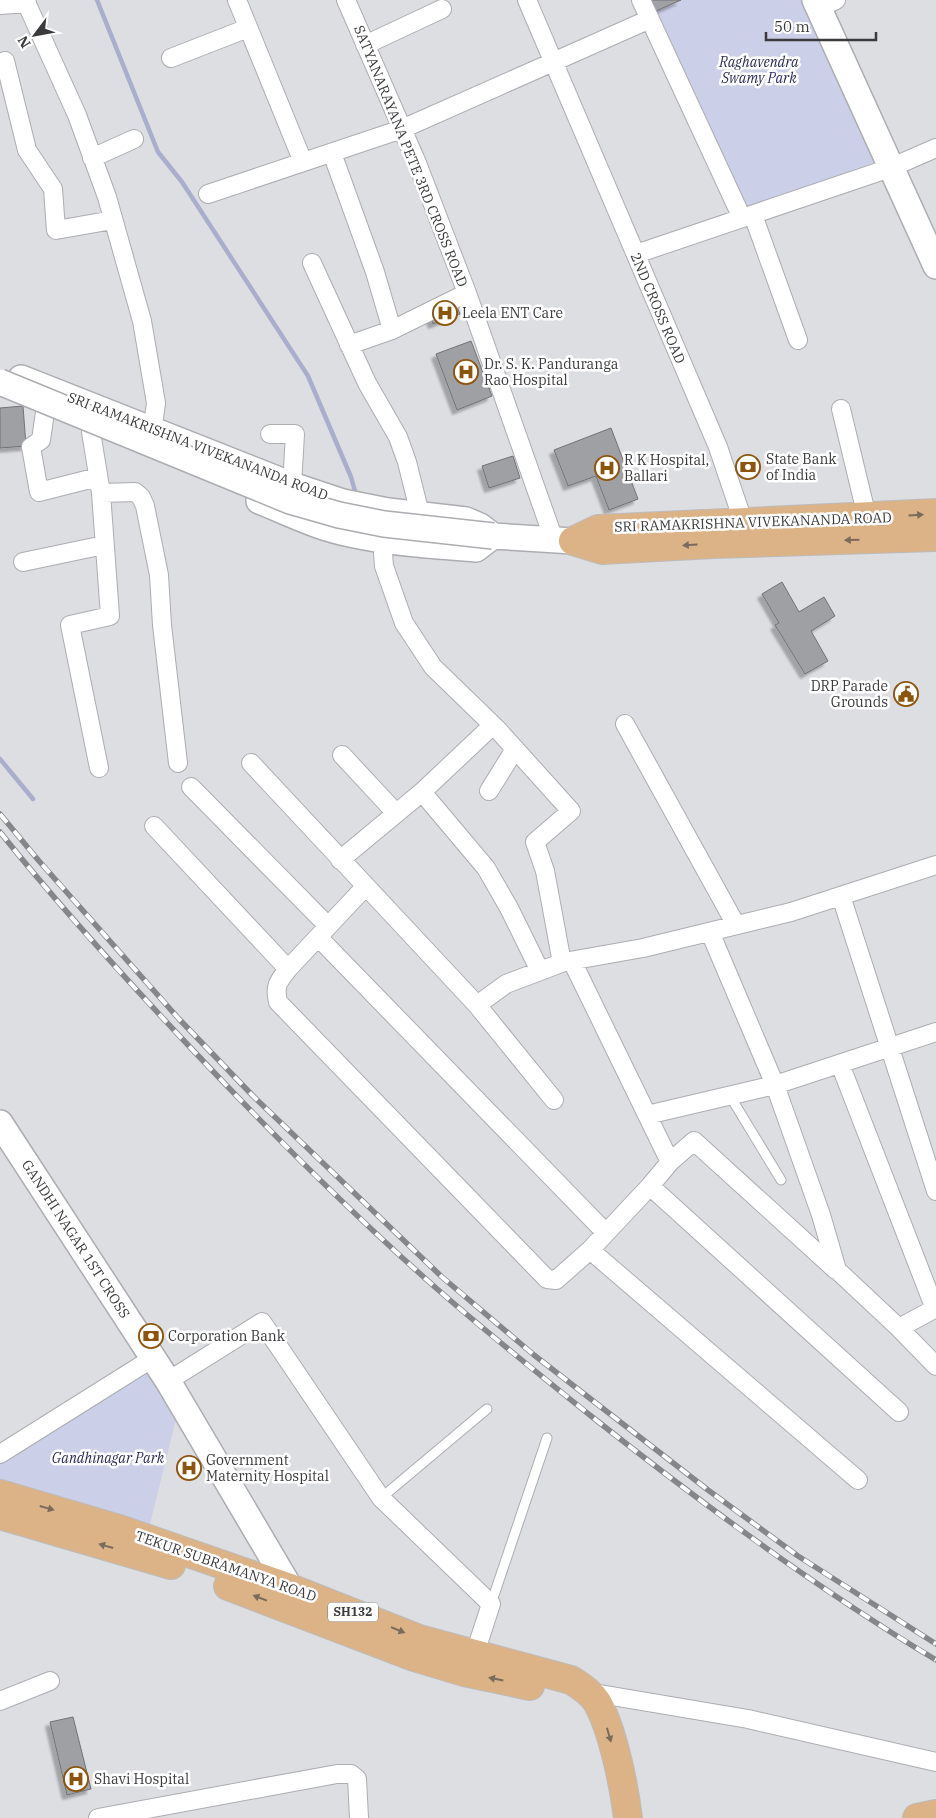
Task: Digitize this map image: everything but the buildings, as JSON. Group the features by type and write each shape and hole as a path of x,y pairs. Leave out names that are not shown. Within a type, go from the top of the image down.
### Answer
{"main road":[{"path":"823,3 890,168 936,266"},
{"name":"SRI RAMAKRISHNA VIVEKANANDA ROAD","path":"0,370 292,485 343,502 474,522 493,536 563,540 602,550 714,544 936,537"},
{"path":"0,382 290,501 339,515 384,524 493,536"},
{"name":"SRI RAMAKRISHNA VIVEKANANDA ROAD","path":"0,396 44,412 322,527 382,540 476,549 493,536"},
{"name":"SRI RAMAKRISHNA VIVEKANANDA ROAD","path":"563,540 598,529 936,513"},
{"name":"GANDHI NAGAR 1ST CROSS","path":"0,1123 168,1381 306,1615"},
{"name":"TEKUR SUBRAMANYA ROAD","path":"0,1494 122,1530 290,1588 419,1639 562,1676 571,1680 588,1692 596,1701 604,1717 619,1770 625,1815"},
{"name":"TEKUR SUBRAMANYA ROAD","path":"0,1515 181,1568 437,1665 560,1693 574,1699 582,1710 625,1815"},
{"path":"917,1818 936,1814"}],"street":[{"path":"237,0 303,162"},
{"name":"SATYANARAYANA PETE 3RD CROSS ROAD","path":"346,0 402,130 468,293 563,540"},
{"name":"2ND CROSS ROAD","path":"527,0 718,447 743,521"},
{"path":"641,0 748,216 798,340"},
{"path":"0,5 26,1 77,115 113,220 142,321 156,403 149,456"},
{"path":"365,45 442,9"},
{"path":"208,194 402,130 650,19"},
{"path":"171,58 248,28"},
{"path":"4,61 27,150 53,189 56,230 113,220"},
{"path":"92,158 134,139"},
{"path":"636,254 890,168 936,148"},
{"path":"332,153 374,272 392,330"},
{"path":"312,263 367,383 398,437 407,462 420,514"},
{"path":"349,346 392,330 468,293"},
{"path":"841,409 867,517"},
{"path":"44,412 41,440 31,447 38,492 100,485 135,492 141,497 145,506 159,575 162,625 178,763"},
{"path":"80,428 100,485 110,616 70,625 99,768"},
{"path":"270,434 295,434 292,485"},
{"path":"382,540 384,566 404,623 434,667 516,749 571,811 535,842 545,871 567,962 648,1116 670,1162"},
{"path":"23,562 104,545"},
{"path":"625,724 736,925"},
{"path":"340,860 422,792 493,726"},
{"path":"489,791 516,749"},
{"path":"342,754 396,812"},
{"path":"251,763 477,1005 554,1100"},
{"path":"191,787 323,932 606,1233"},
{"path":"422,792 486,868 540,971"},
{"path":"154,826 288,968"},
{"path":"477,1005 506,984 567,962 643,948 791,912 936,865"},
{"path":"365,887 288,968 278,982 276,992 278,1002 547,1279 556,1280 590,1250 670,1162 694,1141 837,1270 899,1328 936,1366"},
{"path":"842,896 936,1191"},
{"path":"710,932 775,1085 821,1215 837,1270"},
{"path":"648,1116 775,1085 936,1032"},
{"path":"840,1064 935,1308 899,1328"},
{"path":"650,1186 899,1412"},
{"path":"590,1250 858,1480"},
{"path":"168,1381 262,1322 381,1498 491,1604 475,1653"},
{"path":"0,1454 153,1358"},
{"path":"0,1701 50,1681"},
{"path":"588,1692 748,1718 936,1762"},
{"path":"98,1818 344,1774 351,1774 357,1780 359,1818"}],"lane":[{"path":"730,1096 781,1180"},
{"path":"381,1498 487,1409"},
{"path":"491,1604 547,1438"}],"green space":[{"name":"Raghavendra Swamy Park","path":"681,0 803,0 875,162 747,209 656,11"},
{"name":"Gandhinagar Park","path":"153,1363 179,1407 149,1528 0,1485 0,1462"}],"waterway":[{"path":"97,0 158,152 182,182 308,376 351,477 355,491"},
{"path":"0,759 33,799"}],"railway":[{"path":"0,814 39,861 179,1019 254,1097 442,1277 534,1355 708,1490 798,1556 936,1644"},
{"path":"0,832 92,940 218,1076 340,1199 436,1288 591,1416 717,1513 803,1574 936,1660"}],"place":[{"name":"Leela ENT Care","path":"445,313"},
{"name":"Dr. S. K. Panduranga Rao Hospital","path":"466,372"},
{"name":"State Bank of India","path":"748,467"},
{"name":"R K Hospital, Ballari","path":"607,468"},
{"name":"DRP Parade Grounds","path":"906,694"},
{"name":"Corporation Bank","path":"151,1336"},
{"name":"Government Maternity Hospital","path":"189,1468"},
{"name":"Shavi Hospital","path":"76,1779"}]}
